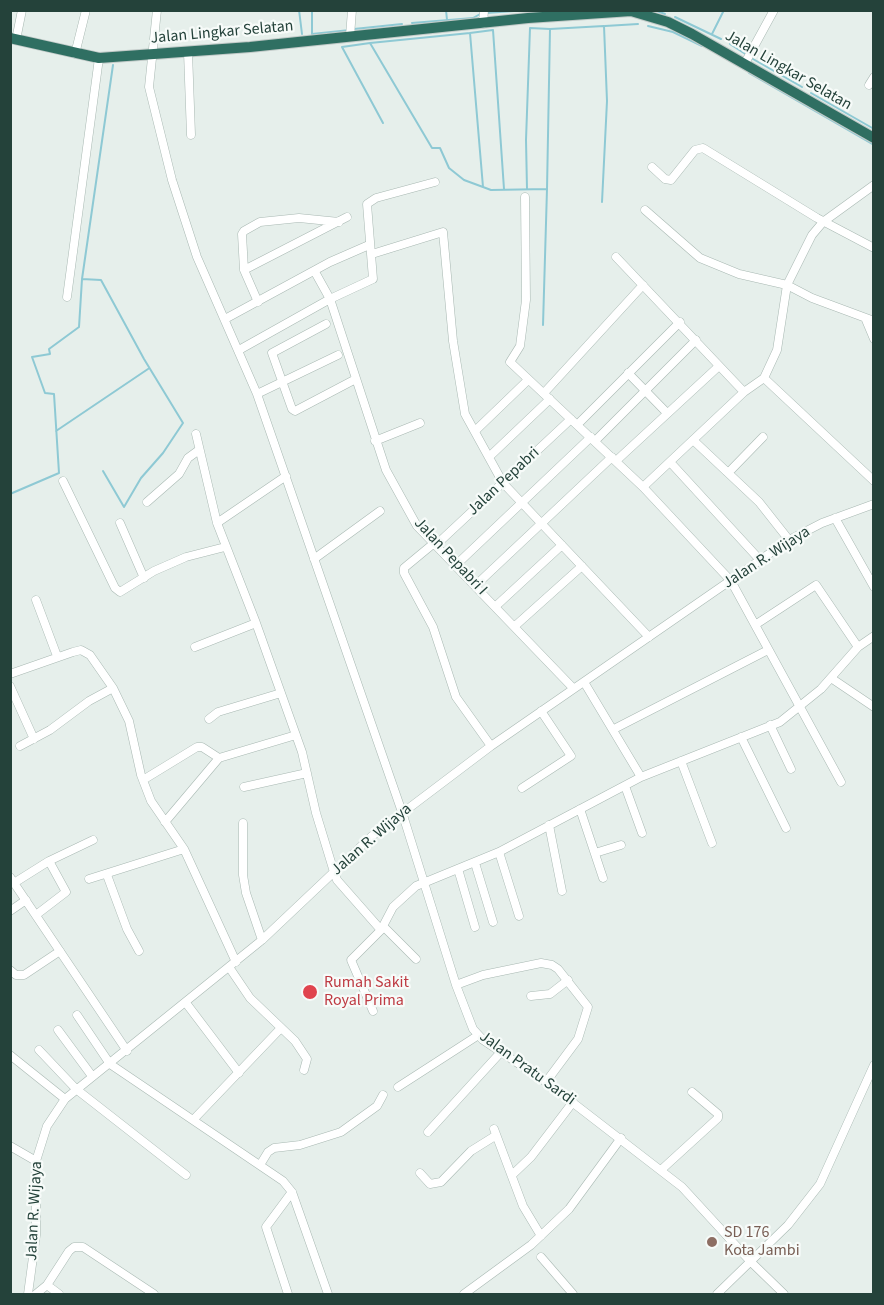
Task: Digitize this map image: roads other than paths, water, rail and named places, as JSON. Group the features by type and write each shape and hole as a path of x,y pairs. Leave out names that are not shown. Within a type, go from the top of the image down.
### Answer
{"highway":[{"name":"Jalan Lingkar Selatan","path":"13,39 99,58 188,52 528,18 631,11 668,21 873,138"}],"street":[{"path":"13,39 22,10"},
{"path":"75,54 86,10"},
{"name":"Jalan Pratu Sardi","path":"157,10 149,87 164,152 197,257 257,394 402,812 456,985 477,1036 546,1082 682,1187 751,1262 784,1294"},
{"path":"350,36 352,10"},
{"path":"483,24 484,10"},
{"path":"745,63 774,10"},
{"path":"188,52 191,135"},
{"path":"67,297 99,58"},
{"path":"869,85 873,77"},
{"path":"652,167 665,179 673,179 695,150 703,148 823,222 873,248"},
{"path":"239,350 330,299 373,279 367,204 370,200 435,182"},
{"path":"643,487 744,392 764,378 777,350 787,285 812,235 823,222 873,185"},
{"path":"525,197 526,300 520,346 509,360 528,381 575,421 643,487 731,581 841,782"},
{"path":"645,210 700,258 739,274 787,285 870,321 873,339"},
{"path":"244,270 347,217"},
{"path":"258,302 244,270 242,234 260,222 299,218 339,222"},
{"path":"372,254 443,232 453,342 463,406 503,483 649,637"},
{"path":"225,319 330,262 369,245"},
{"path":"616,257 744,392"},
{"name":"Jalan Pepabri I","path":"315,272 330,299 390,482 417,526 573,688"},
{"path":"489,457 547,396 643,285"},
{"name":"Jalan Pepabri","path":"491,746 456,697 433,627 403,571 575,421 680,322"},
{"path":"326,324 272,353 282,384 295,411 352,381"},
{"path":"456,566 522,502 645,391 696,340"},
{"path":"257,394 282,384 338,355"},
{"path":"476,585 719,366"},
{"path":"628,373 667,413"},
{"path":"764,378 873,482"},
{"path":"476,431 528,381"},
{"path":"375,441 420,423"},
{"path":"196,434 217,523 256,622 296,735 334,872 338,880 382,928 416,959"},
{"path":"729,472 764,437"},
{"path":"693,440 759,502 789,540"},
{"path":"147,502 179,474 188,458 199,450"},
{"path":"670,462 760,560"},
{"path":"217,523 286,476"},
{"path":"63,481 115,588 123,592 144,578 186,557 225,547"},
{"name":"Jalan R. Wijaya","path":"28,1294 36,1235 36,1161 47,1126 65,1099 262,940 402,812 491,746 789,540 835,518 873,504"},
{"path":"314,559 380,511"},
{"path":"835,518 873,587"},
{"path":"120,524 144,578"},
{"path":"496,606 562,545"},
{"path":"515,626 582,566"},
{"path":"755,625 817,585 858,647"},
{"path":"36,600 57,656"},
{"path":"195,647 256,622"},
{"path":"373,1011 351,960 382,928 393,906 423,882 500,852 641,777 780,722 799,708 831,678 858,647 873,636"},
{"path":"10,674 57,656 81,650 90,655 113,688 129,721 143,780 151,801 184,849 232,964 250,998 304,1053 307,1059 304,1070"},
{"path":"615,729 768,650"},
{"path":"831,678 873,708"},
{"path":"584,682 615,729 641,777"},
{"path":"10,686 34,739"},
{"path":"20,746 113,688"},
{"path":"209,719 218,712 281,693"},
{"path":"522,788 571,756 541,711"},
{"path":"770,725 791,769"},
{"path":"165,822 219,758 296,735"},
{"path":"741,737 786,828"},
{"path":"143,780 197,747 202,747 219,758"},
{"path":"681,761 712,843"},
{"path":"244,787 307,773"},
{"path":"625,786 642,834"},
{"path":"580,809 603,878"},
{"path":"243,823 242,859 246,893 262,940"},
{"path":"549,825 562,891"},
{"path":"93,840 12,880 127,1051"},
{"path":"595,853 621,845"},
{"path":"89,879 184,849"},
{"path":"500,852 519,916"},
{"path":"36,915 66,892 49,861"},
{"path":"475,863 493,922"},
{"path":"458,869 475,927"},
{"path":"107,875 127,929 139,951"},
{"path":"10,910 26,900"},
{"path":"10,970 16,975 24,975 60,951"},
{"path":"456,985 483,975 542,963 555,966 568,980 585,1001 588,1011 578,1039 546,1082"},
{"path":"531,996 556,991 568,980"},
{"path":"186,1003 238,1073"},
{"path":"77,1015 110,1064 283,1181 292,1192 328,1294"},
{"path":"194,1119 281,1028"},
{"path":"58,1030 92,1076"},
{"path":"398,1087 477,1036"},
{"path":"39,1050 76,1089 186,1175"},
{"path":"428,1132 501,1052"},
{"path":"10,1055 65,1099"},
{"path":"717,1294 788,1225 820,1184 873,1065"},
{"path":"661,1170 718,1116 692,1092"},
{"path":"260,1165 268,1152 274,1148 300,1145 341,1132 377,1106 383,1095"},
{"path":"512,1175 531,1157 573,1102"},
{"path":"420,1173 430,1184 441,1182 471,1151 494,1133 523,1206 541,1236"},
{"path":"464,1294 541,1236 570,1209 621,1138"},
{"path":"10,1146 36,1161"},
{"path":"288,1294 266,1229 272,1216 292,1192"},
{"path":"36,1294 47,1285 74,1247 83,1247 154,1294"},
{"path":"542,1257 573,1294"},
{"path":"47,1285 59,1294"}],"waterway":[{"path":"299,10 302,34"},
{"path":"312,10 312,34 350,30"},
{"path":"446,10 447,20"},
{"path":"486,13 528,10"},
{"path":"654,10 665,14"},
{"path":"712,34 724,10"},
{"path":"412,23 473,18 482,13"},
{"path":"675,17 721,39"},
{"path":"354,29 402,24"},
{"path":"605,26 638,24"},
{"path":"483,187 470,33 370,43 432,148 440,148 449,168 464,180 491,190 547,189 550,29 604,26 607,101 602,202"},
{"path":"648,26 673,32 702,46"},
{"path":"527,189 526,140 530,28 550,29"},
{"path":"470,33 493,30 504,189"},
{"path":"370,43 342,47 383,123"},
{"path":"730,44 747,55"},
{"path":"753,59 802,87"},
{"path":"82,279 113,65"},
{"path":"749,73 874,145"},
{"path":"811,93 874,129"},
{"path":"543,325 547,189"},
{"path":"10,494 59,473 54,394 45,393 32,357 50,354 49,349 79,327 82,279 101,280 144,359 183,423 163,453 141,478 124,507 103,471"},
{"path":"56,431 148,369"}],"place":[{"name":"Rumah Sakit Royal Prima","path":"310,992"},
{"name":"SD 176 Kota Jambi","path":"712,1242"}]}
